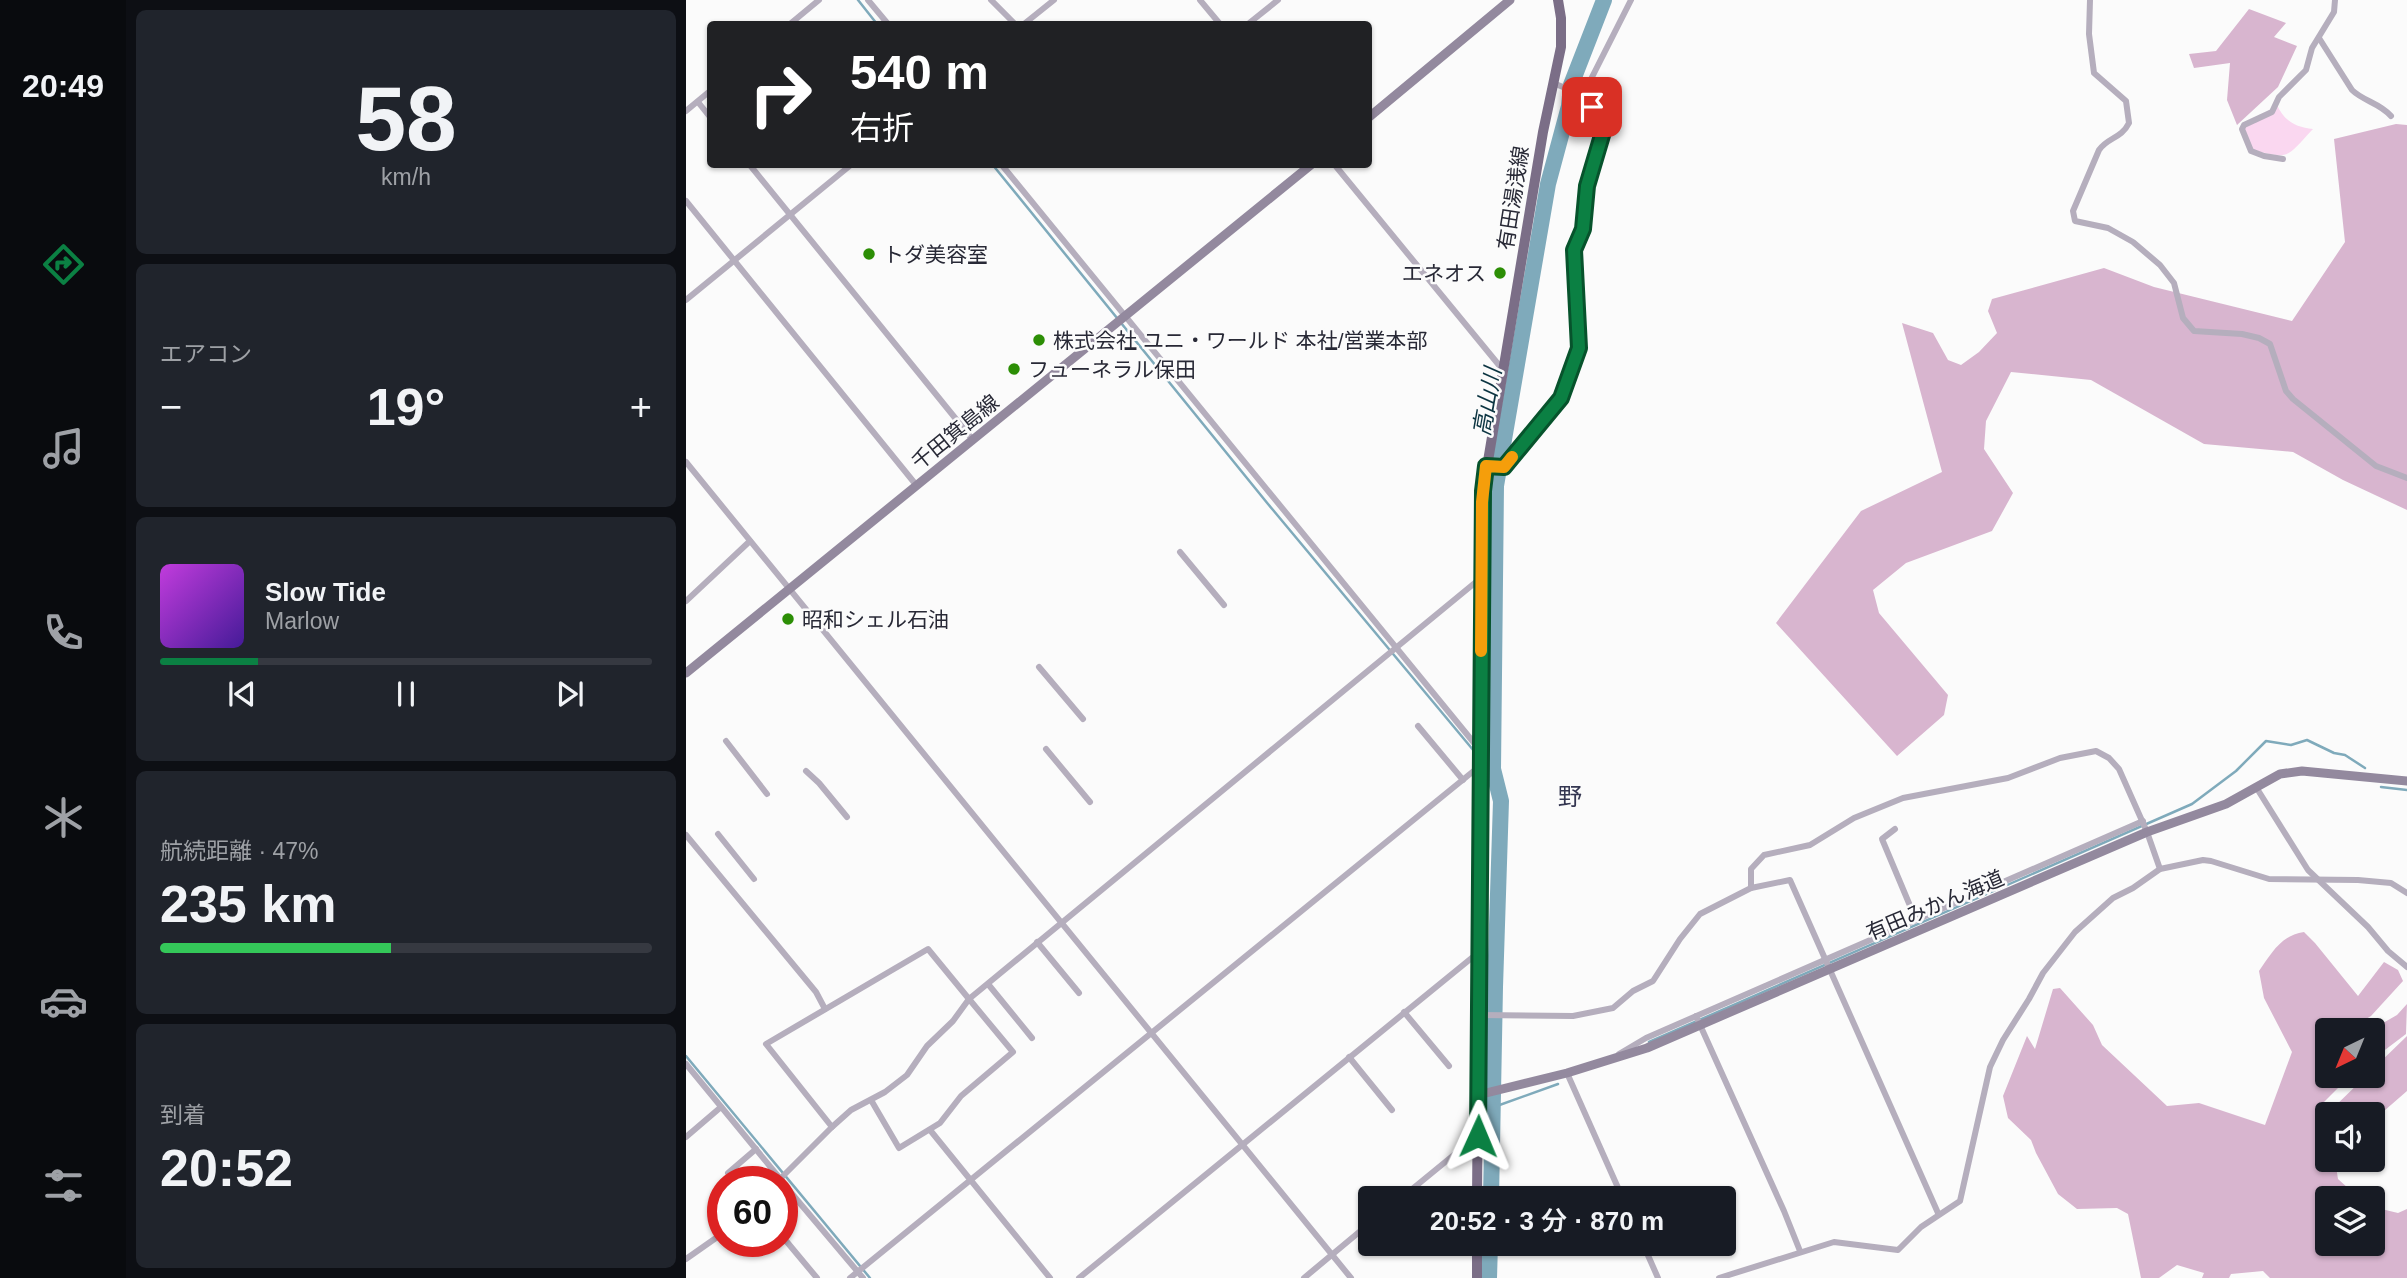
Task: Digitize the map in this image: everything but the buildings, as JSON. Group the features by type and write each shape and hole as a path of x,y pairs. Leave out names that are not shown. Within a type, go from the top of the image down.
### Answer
{"main road":[{"name":"有田湯浅線","path":"1477,1186 1482,1094 1479,952 1482,502 1561,38 1558,0"},
{"path":"1477,1256 1477,1278"}],"street":[{"path":"794,21 820,0"},
{"path":"868,0 886,21"},
{"path":"991,0 1012,21"},
{"path":"1028,21 1054,0"},
{"path":"1200,0 1218,21"},
{"path":"1252,21 1278,0"},
{"path":"1580,94 1631,0"},
{"path":"2090,0 2089,34 2094,73 2126,100 2129,123 2120,136 2104,143 2099,150 2073,211 2074,221 2108,228 2133,242 2160,265 2174,283 2183,318 2194,331 2242,334 2270,344 2286,391 2293,399 2376,466 2407,478"},
{"path":"2283,159 2251,151 2242,130 2246,123 2272,112 2280,97 2306,70 2312,48 2334,12 2335,0"},
{"path":"1372,115 1506,1"},
{"path":"2319,38 2351,90 2378,104 2391,116"},
{"path":"1486,466 1504,467 1555,405 1564,392 1579,348 1574,250 1583,229 1587,186 1603,132 1600,113 1580,94 1553,83"},
{"path":"686,111 707,94"},
{"path":"698,102 707,113"},
{"path":"752,168 973,440"},
{"path":"686,300 847,168"},
{"path":"1004,168 1120,319 1480,751"},
{"name":"千田箕島線","path":"686,673 1307,168"},
{"path":"1337,168 1503,370"},
{"path":"686,201 917,486"},
{"path":"686,462 1351,1278"},
{"path":"686,601 750,541"},
{"path":"1180,552 1224,605"},
{"path":"795,1166 851,1110 871,1100 907,1075 927,1046 953,1021 969,999 1482,577"},
{"path":"1039,667 1083,719"},
{"path":"1418,726 1463,780"},
{"path":"726,741 767,794"},
{"path":"1046,749 1090,803"},
{"path":"1751,888 1751,869 1764,855 1810,845 1854,818 1903,798 2008,779 2060,758 2096,751 2109,758 2119,769 2143,821 2160,869"},
{"path":"850,1278 860,1275 1480,765"},
{"path":"806,771 820,783 846,817"},
{"name":"有田みかん海道","path":"1482,1094 1567,1073 1647,1048 1698,1021 1831,969 2147,832 2200,815 2280,774 2302,771 2407,781"},
{"path":"2256,787 2301,861 2316,879 2407,967"},
{"path":"1800,1251 1698,1021 1826,959 2143,821"},
{"path":"1895,829 1882,839 1916,920"},
{"path":"718,834 754,879"},
{"path":"686,835 817,992 825,1009"},
{"path":"1720,1278 1744,1274 1800,1251 1834,1242 1898,1251 1938,1213 1960,1201 1990,1067 2043,973 2076,932 2100,908 2160,869 2193,861 2211,861 2269,879 2391,883 2407,893"},
{"path":"1479,1015 1573,1016 1613,1008 1633,991 1653,981 1679,939 1700,914 1751,888 1790,880 1938,1213"},
{"path":"1037,943 1079,993"},
{"path":"832,1127 766,1044 928,949 1013,1052 961,1096 940,1123 900,1148 871,1100"},
{"path":"1079,1278 1479,952"},
{"path":"988,984 1032,1038"},
{"path":"1404,1012 1449,1066"},
{"path":"1349,1057 1392,1110"},
{"path":"686,1064 769,1166"},
{"path":"1567,1073 1617,1186"},
{"path":"686,1137 721,1107"},
{"path":"930,1130 1050,1278"},
{"path":"1416,1186 1478,1136"},
{"path":"737,1166 756,1149"},
{"path":"798,1201 860,1275"},
{"path":"1304,1278 1358,1233"},
{"path":"686,1259 707,1244"},
{"path":"798,1256 817,1278"},
{"path":"1648,1256 1658,1278"}],"shaded area":[{"path":"2249,9 2286,23 2274,37 2297,46 2278,87 2237,125 2227,100 2230,63 2194,68 2189,54 2216,51"},
{"path":"2277,105 2292,123 2313,129 2287,154 2275,155 2252,150 2244,127"},
{"path":"2396,124 2407,125 2407,510 2343,480 2293,452 2204,444 2091,380 2011,372 1986,421 1984,449 2013,493 1992,531 1906,563 1873,590 1879,613 1948,695 1944,715 1897,756 1776,623 1861,511 1942,472 1902,323 1933,333 1948,360 1961,365 1979,352 1997,333 1988,311 1992,299 2104,268 2154,287 2292,321 2345,242 2334,139"},
{"path":"2304,932 2315,943 2358,996 2384,962 2398,970 2403,981 2368,1018 2315,1018 2315,1088 2338,1088 2324,1102 2315,1102 2315,1172 2337,1172 2338,1179 2346,1186 2315,1186 2315,1256 2385,1256 2385,1210 2398,1213 2407,1209 2407,1278 2270,1278 2263,1271 2231,1274 2229,1278 2202,1278 2204,1273 2177,1265 2159,1278 2141,1278 2128,1214 2117,1208 2077,1209 2058,1194 2031,1140 2008,1118 2003,1096 2027,1036 2035,1049 2053,989 2060,988 2093,1025 2102,1045 2167,1106 2199,1103 2265,1125 2292,1052 2264,998 2259,971 2283,941"},
{"path":"2407,1004 2406,1034 2385,1050 2385,1022 2397,1015"},
{"path":"2407,1036 2407,1091 2385,1110 2385,1102 2339,1102 2354,1088 2385,1088 2385,1057"}],"waterway":[{"path":"858,0 875,21"},
{"name":"高山川","path":"1491,1186 1501,801 1493,769 1496,486 1548,184 1569,106 1571,85 1604,0"},
{"path":"995,168 1268,504 1474,751"},
{"path":"1649,1042 2192,804 2236,771 2266,741 2291,745 2307,740 2334,753 2345,755 2365,768"},
{"name":"高山川","path":"1489,765 1493,769"},
{"path":"2381,787 2407,790"},
{"path":"686,1056 870,1278"},
{"path":"1494,1107 1558,1084"},
{"name":"高山川","path":"1489,1278 1490,1256"}],"slow traffic":[{"path":"1481,651 1482,502 1486,466 1504,467 1512,457"}],"place":[{"name":"トダ美容室","path":"869,254"},
{"name":"エネオス","path":"1500,273"},
{"name":"株式会社 ユニ・ワールド 本社/営業本部","path":"1039,340"},
{"name":"フューネラル保田","path":"1014,369"},
{"name":"昭和シェル石油","path":"788,619"}],"district":[{"name":"野","path":"1570,796"}],"route":[{"path":"1478,1136 1483,491 1486,466 1504,467 1561,398 1579,348 1574,250 1583,229 1587,186 1603,132 1600,113 1592,107"}]}
